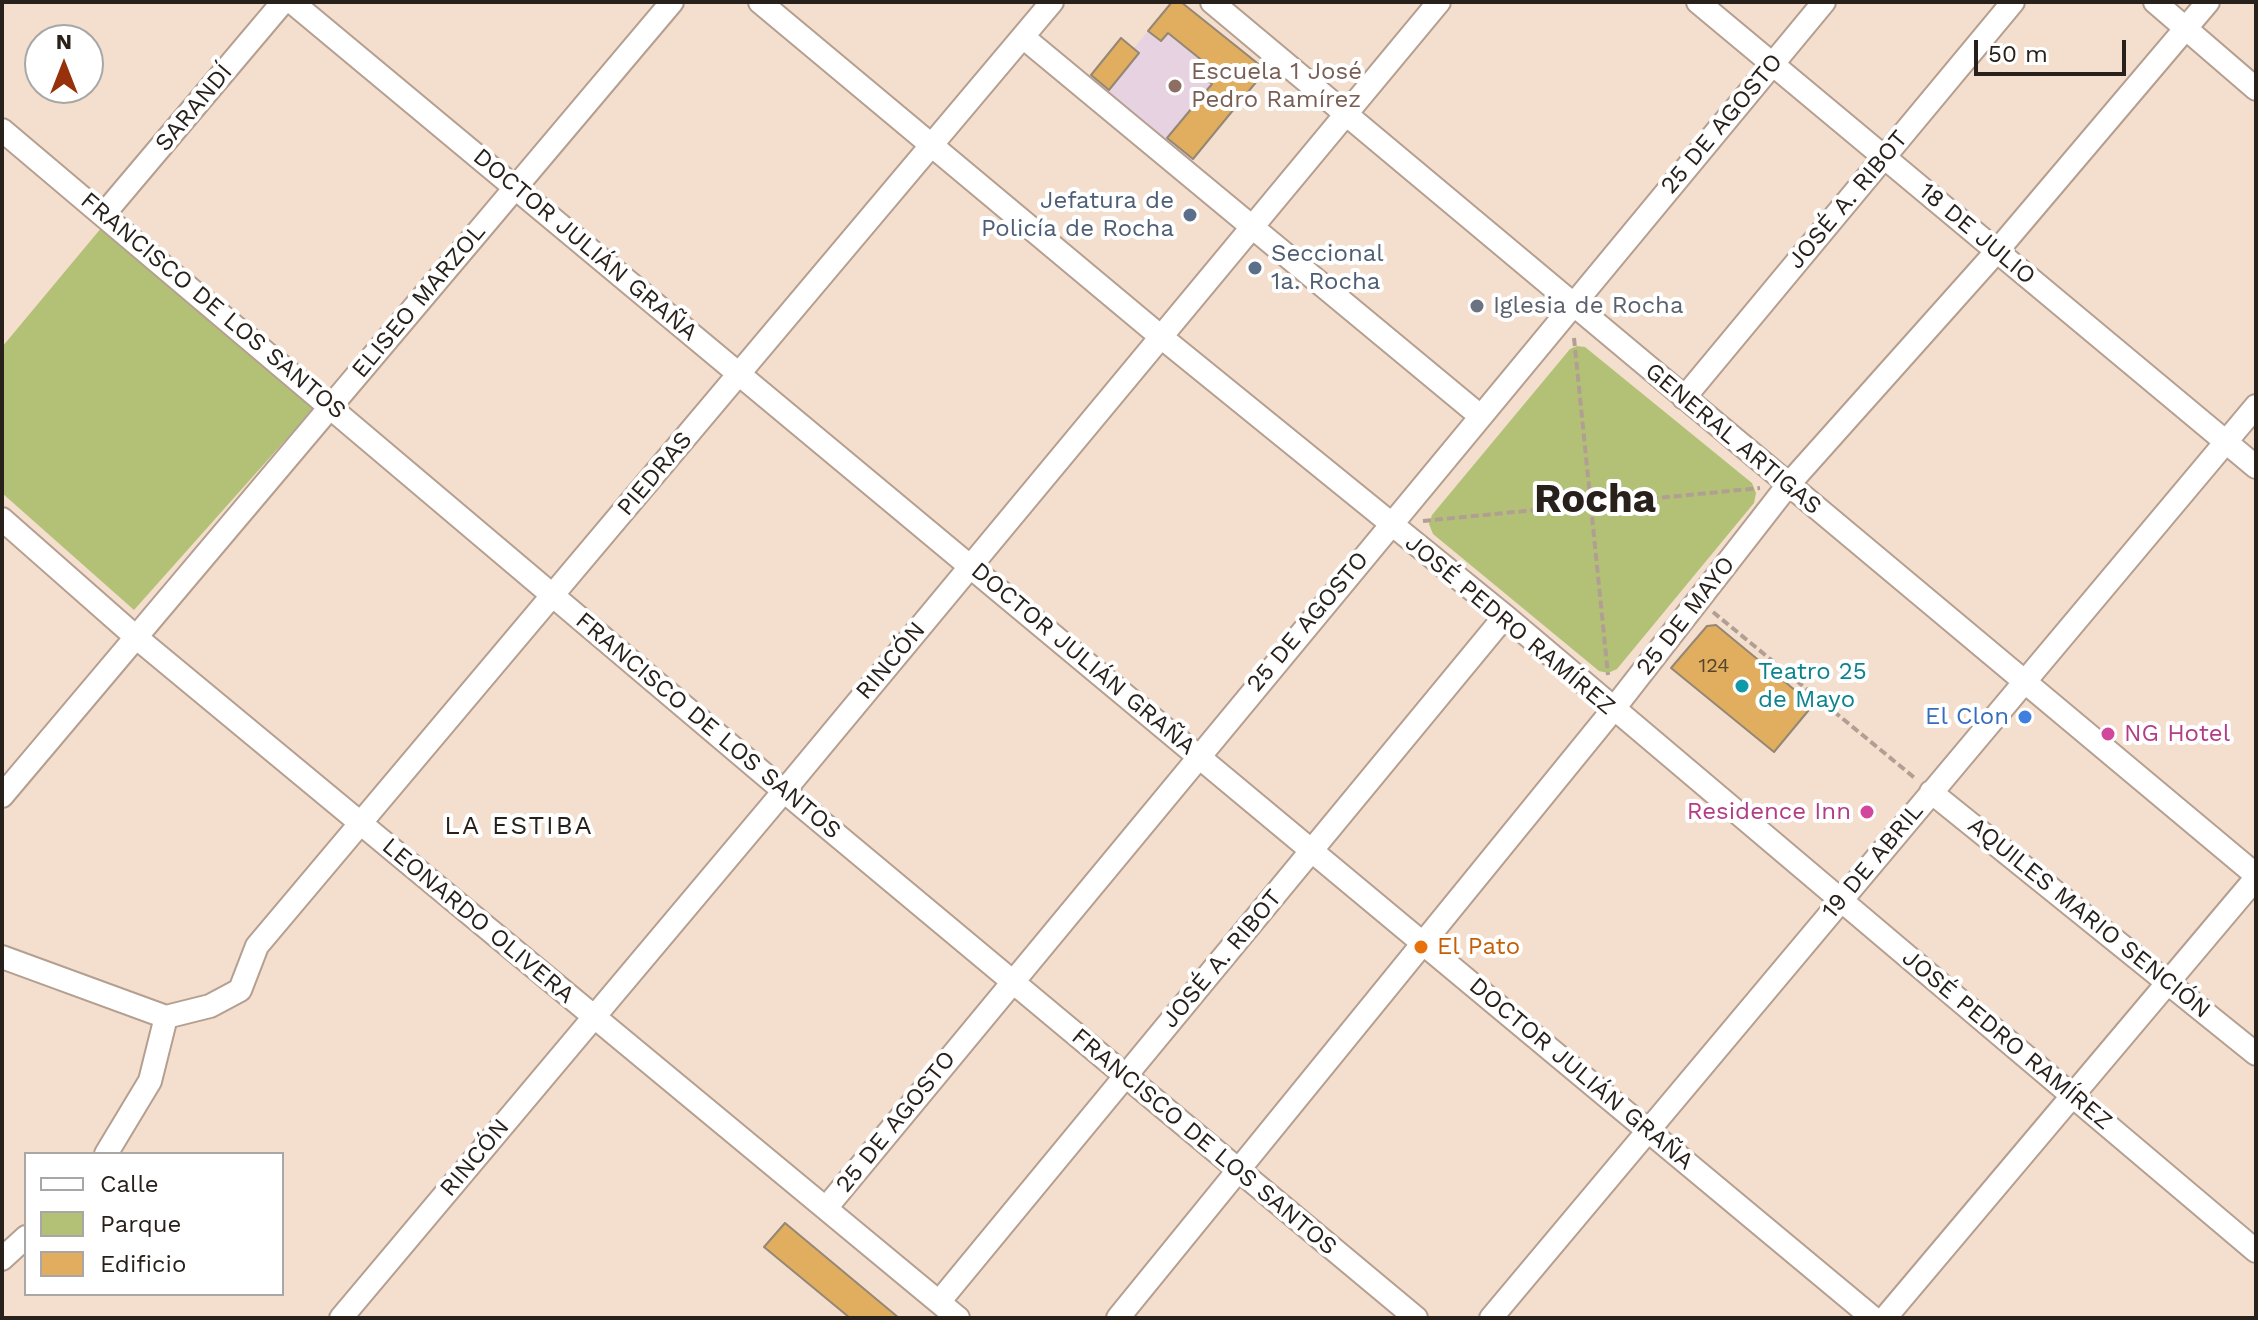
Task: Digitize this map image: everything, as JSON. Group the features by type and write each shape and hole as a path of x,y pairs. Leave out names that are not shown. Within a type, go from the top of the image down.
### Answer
{"street":[{"name":"SARANDÍ","path":"104,214 283,2"},
{"name":"DOCTOR JULIÁN GRAÑA","path":"292,2 1873,1318"},
{"name":"ELISEO MARZOL","path":"2,796 672,2"},
{"name":"JOSÉ PEDRO RAMÍREZ","path":"760,2 1160,336 1505,616 1612,711 2256,1251"},
{"name":"PIEDRAS","path":"166,1017 210,1006 240,990 257,946 1052,2"},
{"name":"GENERAL ARTIGAS","path":"1212,2 2256,876"},
{"name":"RINCÓN","path":"341,1318 784,791 1439,2"},
{"name":"18 DE JULIO","path":"1698,2 2256,467"},
{"name":"25 DE AGOSTO","path":"826,1208 1011,980 1824,2"},
{"name":"JOSÉ A. RIBOT","path":"1684,398 2013,2"},
{"path":"2155,2 2256,89"},
{"name":"25 DE MAYO","path":"1118,1318 1612,711 1788,485 1997,251 2208,2"},
{"path":"1023,37 1479,415"},
{"name":"FRANCISCO DE LOS SANTOS","path":"2,130 784,791 1416,1318"},
{"name":"19 DE ABRIL","path":"1491,1318 2256,406"},
{"name":"LEONARDO OLIVERA","path":"2,519 137,638 958,1318"},
{"name":"JOSÉ A. RIBOT","path":"939,1302 1505,616"},
{"name":"AQUILES MARIO SENCIÓN","path":"1931,792 2256,1054"},
{"path":"1885,1318 2256,876"},
{"path":"2,957 166,1017 150,1081 107,1152"},
{"path":"2,1259 24,1239"}],"path":[{"path":"1571,304 1612,711"},
{"path":"1389,524 1788,485"},
{"path":"1699,600 1931,792"}],"shaded area":[{"name":"Escuela 1 José Pedro Ramírez","path":"1172,2 1181,2 1266,70 1191,162 1088,78 1121,38 1134,48"}],"green space":[{"path":"102,227 314,408 134,610 2,493 2,347"},
{"path":"1585,347 1752,483 1756,493 1754,503 1617,669 1608,673 1599,671 1433,534 1429,524 1432,515 1570,349"}],"building":[{"path":"1172,2 1181,2 1266,70 1193,159 1167,138 1212,84 1201,75 1209,66 1168,33 1161,41 1148,31"},
{"path":"1121,38 1139,53 1109,90 1091,75"},
{"name":"Teatro 25 de Mayo","path":"1716,625 1813,705 1774,752 1671,668 1707,626"},
{"path":"785,1223 899,1318 850,1318 764,1247"}],"place":[{"name":"Escuela 1 José Pedro Ramírez","path":"1175,86"},
{"name":"Jefatura de Policía de Rocha","path":"1190,215"},
{"name":"Seccional 1a. Rocha","path":"1255,268"},
{"name":"Iglesia de Rocha","path":"1477,306"},
{"name":"Teatro 25 de Mayo","path":"1742,686"},
{"name":"El Clon","path":"2025,717"},
{"name":"NG Hotel","path":"2108,734"},
{"name":"Residence Inn","path":"1867,812"},
{"name":"El Pato","path":"1421,947"}],"district":[{"name":"Rocha","path":"1595,500"},
{"name":"LA ESTIBA","path":"519,826"}]}
